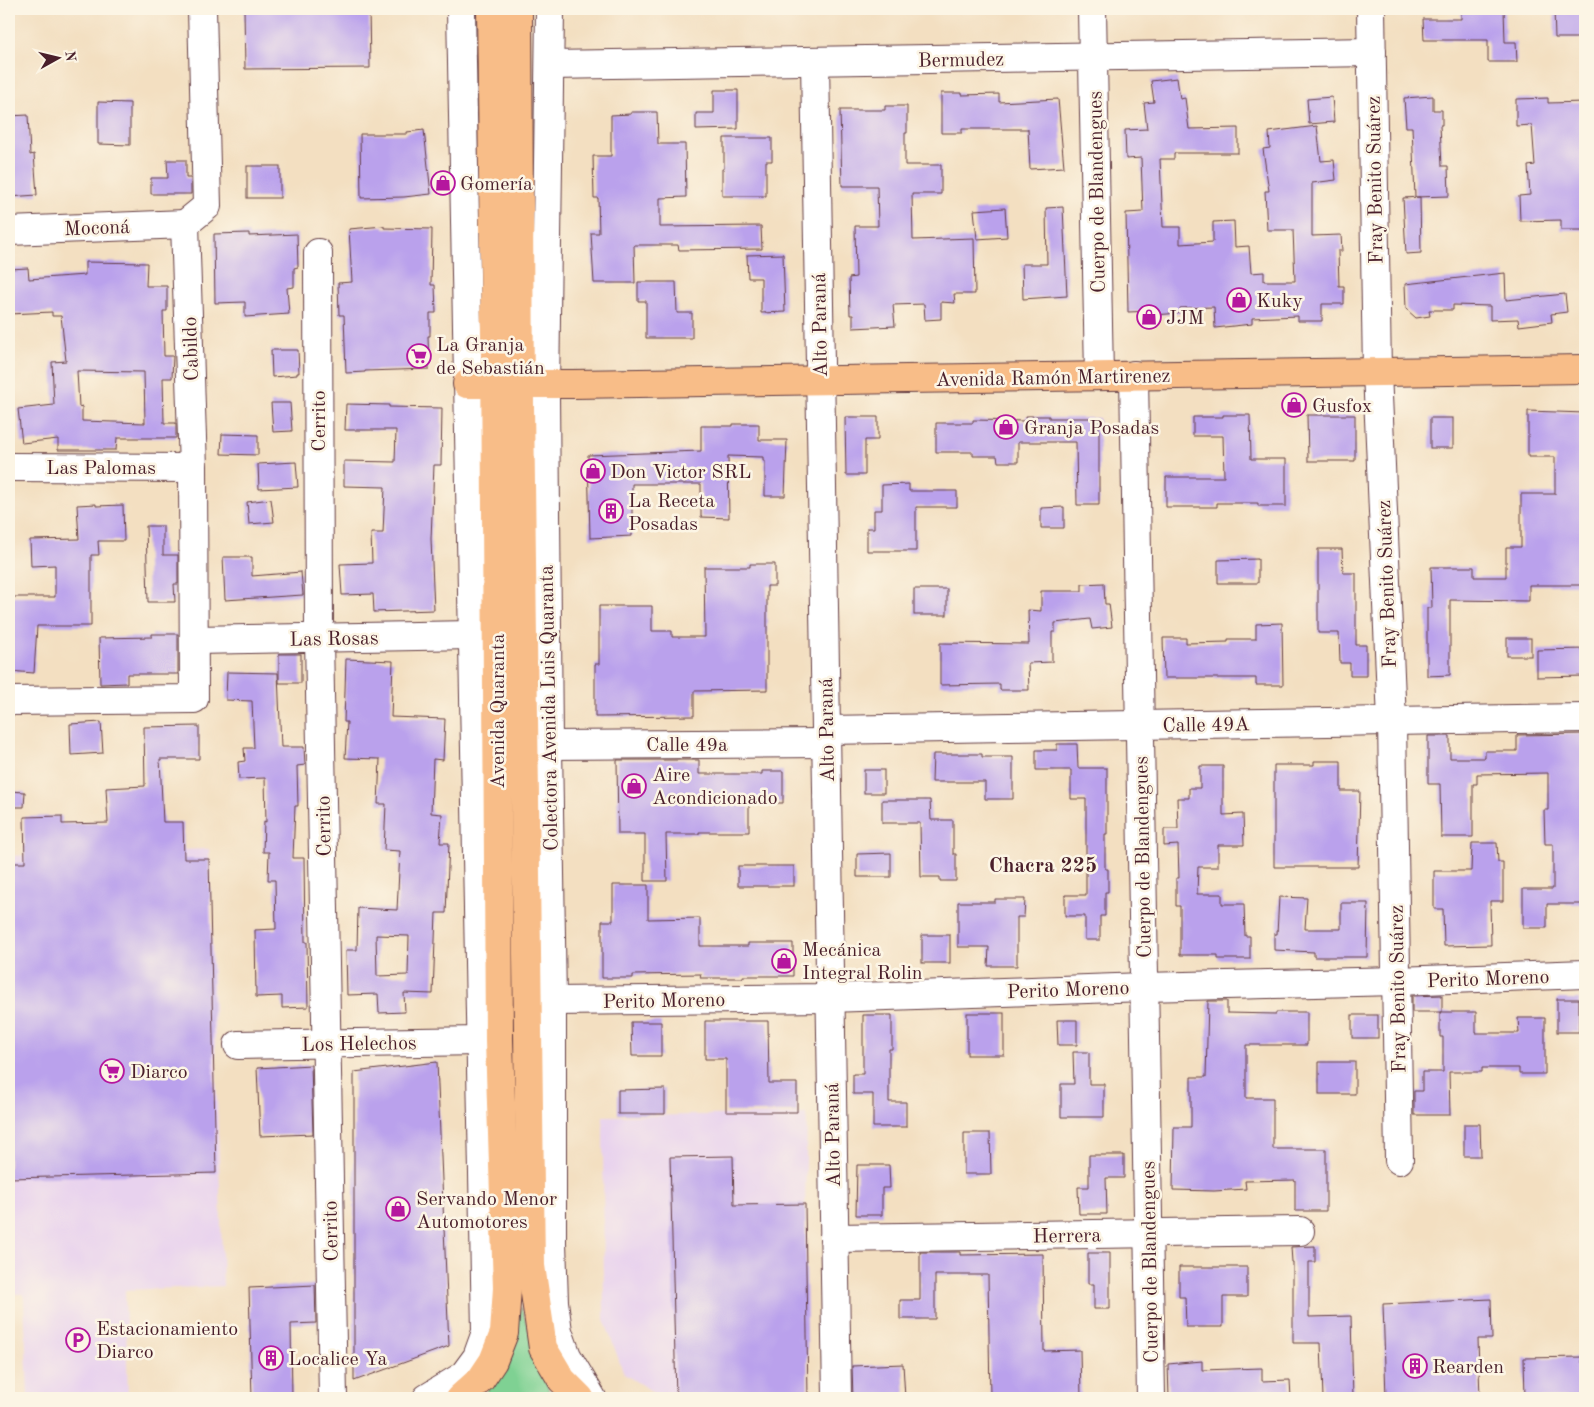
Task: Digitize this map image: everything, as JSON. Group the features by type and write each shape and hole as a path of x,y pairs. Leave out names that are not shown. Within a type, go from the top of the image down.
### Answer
{"main road":[{"name":"Avenida Quaranta","path":"460,1398 481,1379 494,1361 504,1333 507,1288 490,1041 520,384 491,9"},
{"name":"Avenida Quaranta","path":"518,9 520,384 541,1184 531,1266 543,1348 562,1380 580,1398"},
{"name":"Avenida Ramón Martirenez","path":"467,384 1585,369"}],"street":[{"path":"185,224 207,206 202,9"},
{"path":"427,1398 463,1376 477,1357 486,1332 490,1041 473,635 461,9"},
{"name":"Colectora Avenida Luis Quaranta","path":"550,9 550,65 520,384 548,745 552,1001 541,1184 558,1331 567,1356 592,1398"},
{"name":"Cuerpo de Blandengues","path":"1092,9 1099,376"},
{"name":"Fray Benito Suárez","path":"1371,9 1377,372 1392,721 1399,1160"},
{"name":"Bermudez","path":"550,65 1372,52"},
{"name":"Alto Paraná","path":"814,61 837,1398"},
{"name":"Moconá","path":"9,231 185,224"},
{"name":"Cabildo","path":"9,702 194,699 194,468 185,224"},
{"name":"Cerrito","path":"318,253 319,638 333,1398"},
{"name":"Cuerpo de Blandengues","path":"1134,375 1151,1398"},
{"name":"Las Palomas","path":"9,467 194,468"},
{"name":"Las Rosas","path":"195,640 473,635"},
{"name":"Calle 49A","path":"826,736 1140,725 1585,718"},
{"name":"Calle 49a","path":"548,745 826,736"},
{"name":"Perito Moreno","path":"552,1001 830,998 1585,974"},
{"name":"Los Helechos","path":"238,1045 490,1041"},
{"name":"Herrera","path":"834,1238 1300,1231"}],"shaded area":[{"name":"Diarco","path":"209,849 223,1286 125,1290 128,1398 28,1398 24,1294 9,1294 9,856"},
{"path":"807,1114 805,1205 807,1322 775,1322 752,1339 753,1398 663,1398 624,1374 604,1319 603,1116"}],"green space":[{"path":"521,1307 551,1397 485,1397"}],"building":[{"path":"244,9 369,9 370,68 245,69"},
{"path":"1461,9 1504,9 1505,42 1516,42 1517,62 1488,62 1488,40 1424,40 1423,19 1461,19"},
{"path":"1554,9 1585,9 1585,38 1555,38"},
{"path":"1177,78 1180,99 1185,98 1189,129 1238,128 1238,153 1174,153 1174,159 1160,159 1163,227 1180,227 1180,244 1213,242 1213,222 1234,221 1235,247 1249,246 1251,273 1264,272 1264,281 1295,281 1293,230 1267,230 1265,191 1269,191 1263,149 1270,148 1269,132 1317,126 1321,161 1334,160 1336,180 1312,183 1312,236 1341,235 1342,251 1338,251 1339,286 1344,286 1344,304 1322,304 1322,321 1298,321 1298,316 1252,318 1252,324 1215,328 1214,307 1180,308 1181,313 1154,315 1153,311 1128,312 1126,213 1143,212 1141,158 1126,159 1125,130 1147,129 1144,103 1154,102 1151,81"},
{"path":"714,90 738,90 738,129 696,130 696,113 714,113"},
{"path":"941,93 962,93 962,95 999,94 999,102 1058,99 1064,167 1030,169 1028,129 962,129 962,133 941,133"},
{"path":"1433,96 1433,110 1442,110 1442,125 1440,125 1442,166 1448,166 1449,196 1415,197 1412,127 1406,127 1404,98"},
{"path":"1332,97 1334,122 1309,124 1307,99"},
{"path":"1548,98 1548,103 1585,102 1585,230 1561,230 1561,220 1520,221 1519,196 1530,195 1528,166 1535,165 1532,125 1516,126 1516,99"},
{"path":"98,102 130,103 130,145 98,144"},
{"path":"885,106 907,106 905,165 941,165 941,194 912,194 913,240 974,238 975,294 954,294 955,303 941,302 941,319 925,320 924,304 893,305 895,326 853,328 853,315 850,315 849,278 856,277 855,226 878,226 877,186 842,186 840,110 885,110"},
{"path":"631,112 657,112 658,144 685,144 686,197 660,198 660,227 761,226 762,249 679,250 678,245 634,245 635,283 594,283 591,233 599,233 598,198 594,198 593,156 611,156 611,115 631,114"},
{"path":"28,115 30,155 34,154 37,195 9,197 9,116"},
{"path":"424,130 431,194 361,198 360,134 407,134 407,132"},
{"path":"724,138 772,138 772,161 766,161 766,196 722,196"},
{"path":"167,160 186,160 186,178 191,178 191,194 151,194 151,178 168,178"},
{"path":"247,166 280,166 280,198 247,198"},
{"path":"1420,197 1421,253 1406,254 1403,198"},
{"path":"1063,207 1067,296 1023,299 1022,264 1047,264 1046,208"},
{"path":"1005,208 1007,237 977,239 974,210"},
{"path":"384,226 384,228 432,229 431,285 435,285 436,313 430,313 430,336 428,336 429,369 346,373 344,315 339,315 338,283 352,282 349,229"},
{"path":"249,233 249,236 297,234 298,267 294,268 294,287 287,288 289,314 245,317 245,302 215,303 214,234"},
{"path":"783,254 785,312 761,313 761,278 748,278 747,255"},
{"path":"85,262 147,263 146,286 167,286 167,311 163,311 164,356 173,356 172,378 163,378 164,423 176,423 176,438 117,438 116,450 58,450 58,439 22,443 18,409 54,405 52,362 66,361 61,316 52,316 52,312 9,314 9,269 28,268 29,279 85,275","holes":["77,371 144,372 145,423 82,421 82,406 79,407"]},
{"path":"1505,273 1506,300 1565,294 1567,312 1551,314 1552,322 1519,326 1518,319 1490,320 1490,306 1453,305 1453,310 1429,310 1430,316 1416,318 1406,309 1405,284"},
{"path":"638,282 676,282 677,313 692,313 692,338 646,338 646,301 638,301"},
{"path":"271,350 298,350 299,373 297,375 272,377"},
{"path":"271,403 290,403 292,431 273,432"},
{"path":"346,404 442,408 441,465 434,465 431,539 434,610 374,612 373,594 342,595 340,564 372,563 371,533 383,533 385,487 344,486 344,461 395,462 396,430 345,430"},
{"path":"1528,411 1585,413 1585,585 1529,585 1529,601 1450,600 1450,675 1427,676 1427,608 1432,608 1431,567 1474,567 1474,577 1506,577 1506,547 1521,547 1521,494 1555,494 1555,457 1528,457"},
{"path":"1223,415 1250,415 1251,459 1286,459 1286,506 1258,506 1258,503 1217,503 1217,507 1166,507 1166,477 1224,477 1223,436 1193,436 1193,417 1223,417"},
{"path":"1307,415 1355,415 1355,461 1308,461"},
{"path":"1026,416 1099,418 1099,505 1077,505 1076,442 1018,442 1018,462 998,462 997,456 973,456 973,452 936,452 936,423 973,423 973,420 1026,421"},
{"path":"845,417 878,417 878,440 865,440 865,475 846,475"},
{"path":"1430,418 1453,418 1453,448 1430,448"},
{"path":"733,424 759,424 759,440 787,440 785,496 765,496 765,461 763,461 763,457 728,456 729,518 701,517 701,484 632,484 632,536 590,538 588,455 701,451 701,426 733,426"},
{"path":"222,434 258,435 258,455 221,454"},
{"path":"296,462 298,487 259,489 258,464"},
{"path":"909,484 909,491 957,491 957,507 916,507 916,551 867,551 867,528 874,528 874,510 882,510 882,485"},
{"path":"271,499 274,522 249,524 247,502"},
{"path":"96,504 96,506 123,505 124,541 98,541 99,555 91,555 91,626 37,626 34,673 9,671 12,618 9,618 9,597 55,597 55,565 31,566 30,540 79,539 77,505"},
{"path":"1064,507 1064,528 1041,528 1041,508"},
{"path":"146,526 163,526 163,555 178,555 178,584 174,584 175,602 148,602"},
{"path":"1318,549 1342,549 1343,573 1356,573 1356,645 1366,645 1366,676 1350,676 1350,663 1340,663 1339,633 1318,633"},
{"path":"223,557 252,557 252,576 301,572 303,595 225,600"},
{"path":"1258,559 1258,583 1218,583 1218,560"},
{"path":"750,564 775,564 775,586 767,586 767,690 694,691 694,716 595,717 595,664 599,664 599,606 652,606 652,631 672,631 672,637 705,637 704,567 750,567"},
{"path":"1104,583 1105,604 1109,604 1112,627 1092,629 1090,619 1055,623 1055,632 1052,632 1052,662 1028,663 1029,690 1000,690 1000,684 940,685 940,643 1029,644 1028,610 1041,611 1041,591 1082,591 1082,584"},
{"path":"914,589 947,589 947,615 914,615"},
{"path":"1282,623 1283,685 1256,685 1256,678 1164,678 1163,638 1186,638 1186,643 1228,642 1228,639 1256,639 1256,624"},
{"path":"152,634 178,634 178,674 127,674 127,683 100,684 99,638 152,637"},
{"path":"1507,638 1531,638 1531,656 1507,656"},
{"path":"1585,649 1585,676 1537,677 1537,650"},
{"path":"279,654 301,654 301,683 279,683"},
{"path":"346,659 393,661 391,717 445,719 443,760 433,759 431,813 442,814 440,843 449,843 446,913 436,913 433,994 404,993 405,1012 379,1013 378,994 347,995 346,950 357,950 358,908 397,910 400,851 384,850 386,804 378,804 380,759 345,758 347,722 344,722","holes":["376,935 409,936 408,975 377,976"]},
{"path":"227,672 278,673 281,747 304,747 305,765 297,766 298,806 295,806 293,858 304,858 308,1007 282,1008 282,996 256,997 255,930 276,929 275,880 268,880 269,852 263,852 264,821 266,822 265,778 239,779 238,762 245,761 244,748 254,748 252,701 226,700"},
{"path":"101,722 103,753 71,755 70,724"},
{"name":"Diarco","path":"199,726 199,759 160,759 163,822 183,822 184,859 209,859 216,1173 9,1178 9,863 25,863 24,817 62,816 62,824 108,823 106,788 145,786 144,727"},
{"path":"1585,734 1585,904 1547,904 1547,928 1523,928 1523,889 1553,889 1553,844 1545,844 1544,810 1548,810 1548,773 1477,774 1477,784 1473,784 1473,837 1441,837 1440,784 1428,784 1428,736 1450,736 1450,758 1485,758 1485,751 1517,751 1517,735"},
{"path":"1057,744 1077,744 1078,768 1107,768 1105,869 1108,869 1108,892 1105,892 1105,916 1100,916 1100,940 1085,940 1085,916 1065,916 1065,895 1086,895 1086,799 1071,799 1071,770 1036,770 1036,750 1057,750"},
{"path":"933,754 982,754 982,757 1013,757 1013,799 985,799 985,782 932,782"},
{"path":"617,760 699,760 699,774 762,774 762,771 783,771 783,803 749,803 749,832 666,834 667,881 645,881 645,834 618,834"},
{"path":"1314,761 1341,761 1341,791 1360,791 1358,867 1274,867 1274,765 1314,765"},
{"path":"1200,766 1223,766 1223,815 1243,814 1244,845 1218,845 1218,867 1198,867 1197,894 1222,894 1222,904 1244,904 1245,936 1250,936 1250,959 1218,959 1218,955 1180,955 1180,906 1176,906 1176,878 1179,878 1178,845 1164,846 1164,829 1178,829 1177,798 1189,798 1189,788 1200,788"},
{"path":"864,770 884,770 884,793 864,793"},
{"path":"9,791 25,792 24,807 9,807"},
{"path":"882,800 930,800 931,820 953,820 953,854 956,854 956,881 940,881 940,877 921,877 920,823 882,823"},
{"path":"1472,843 1497,843 1498,862 1503,862 1503,901 1490,901 1491,945 1444,946 1443,909 1434,909 1434,871 1471,871"},
{"path":"891,853 891,877 857,877 857,854"},
{"path":"738,866 794,866 794,886 738,886"},
{"path":"613,885 648,885 648,919 700,918 700,946 748,946 748,943 793,943 793,976 700,978 701,974 633,975 633,978 602,978 602,921 613,921"},
{"path":"1279,897 1307,898 1305,929 1341,929 1341,903 1368,903 1367,957 1314,957 1314,952 1274,950 1274,934 1277,934"},
{"path":"995,899 1025,899 1024,917 1017,917 1017,966 988,966 989,947 958,947 958,902 995,902"},
{"path":"922,935 950,935 950,963 922,963"},
{"path":"1442,995 1442,1012 1412,1012 1412,996"},
{"path":"1557,999 1579,999 1579,1032 1557,1032"},
{"path":"1208,1001 1227,1001 1227,1013 1276,1014 1276,1012 1307,1012 1307,1045 1246,1045 1246,1098 1273,1098 1273,1149 1326,1149 1326,1211 1295,1211 1295,1180 1245,1181 1246,1189 1214,1191 1173,1190 1174,1127 1191,1127 1191,1077 1206,1077"},
{"path":"1440,1012 1476,1012 1476,1033 1519,1033 1518,1018 1545,1018 1545,1074 1519,1074 1519,1068 1482,1068 1482,1072 1449,1072 1450,1115 1414,1115 1414,1091 1422,1091 1422,1072 1443,1072 1443,1037 1440,1037"},
{"path":"967,1013 1004,1013 1004,1055 967,1055"},
{"path":"863,1015 892,1015 892,1049 889,1049 889,1102 906,1102 906,1127 873,1127 873,1094 853,1094 853,1074 863,1074"},
{"path":"1352,1015 1378,1015 1378,1038 1352,1038"},
{"path":"1057,1020 1077,1020 1077,1045 1058,1045"},
{"path":"705,1021 768,1021 769,1083 797,1083 797,1112 726,1112 726,1059 705,1059"},
{"path":"631,1022 661,1022 661,1056 632,1056"},
{"path":"1073,1052 1089,1052 1089,1084 1104,1084 1104,1117 1061,1117 1061,1084 1074,1084"},
{"name":"Servando Menor Automotores","path":"437,1062 449,1346 354,1381 354,1072"},
{"path":"1319,1062 1355,1062 1355,1094 1319,1094"},
{"path":"311,1065 313,1134 260,1136 257,1068"},
{"path":"665,1089 665,1114 618,1114 618,1090"},
{"path":"1464,1124 1480,1124 1481,1156 1464,1156"},
{"path":"964,1133 990,1133 991,1174 964,1174"},
{"path":"1089,1155 1124,1155 1124,1178 1106,1178 1107,1214 1079,1214 1078,1187 1089,1187"},
{"path":"733,1156 734,1205 805,1204 808,1398 676,1398 670,1157"},
{"path":"857,1165 889,1165 890,1188 882,1188 882,1215 856,1215"},
{"path":"1315,1246 1315,1262 1309,1262 1309,1317 1351,1316 1353,1398 1323,1398 1321,1343 1293,1343 1293,1262 1291,1247"},
{"path":"920,1252 960,1252 960,1255 1043,1254 1044,1351 1080,1350 1081,1398 990,1398 988,1275 935,1275 935,1319 900,1319 900,1300 920,1300"},
{"path":"1088,1253 1110,1253 1110,1309 1094,1309 1094,1284 1088,1284"},
{"path":"1179,1267 1247,1267 1247,1297 1223,1297 1223,1327 1186,1327 1185,1297 1179,1297"},
{"path":"315,1285 316,1323 291,1324 292,1398 252,1398 249,1288"},
{"path":"1491,1299 1492,1339 1478,1339 1480,1398 1386,1398 1383,1304"},
{"path":"1582,1357 1582,1363 1585,1363 1585,1398 1525,1398 1524,1358"},
{"path":"1202,1361 1202,1370 1262,1368 1262,1381 1290,1380 1291,1398 1169,1398 1168,1364"},
{"path":"903,1364 905,1398 853,1398 852,1366"}],"place":[{"name":"Gomería","path":"443,183"},
{"name":"Kuky","path":"1239,300"},
{"name":"JJM","path":"1149,317"},
{"name":"La Granja de Sebastián","path":"419,356"},
{"name":"Gusfox","path":"1294,405"},
{"name":"Granja Posadas","path":"1006,427"},
{"name":"Don Victor SRL","path":"593,471"},
{"name":"La Receta Posadas","path":"611,511"},
{"name":"Aire Acondicionado","path":"634,786"},
{"name":"Mecánica Integral Rolin","path":"784,961"},
{"name":"Diarco","path":"112,1071"},
{"name":"Servando Menor Automotores","path":"398,1209"},
{"name":"Estacionamiento Diarco","path":"78,1340"},
{"name":"Localice Ya","path":"271,1358"},
{"name":"Rearden","path":"1415,1366"}],"district":[{"name":"Chacra 225","path":"1043,865"}]}
